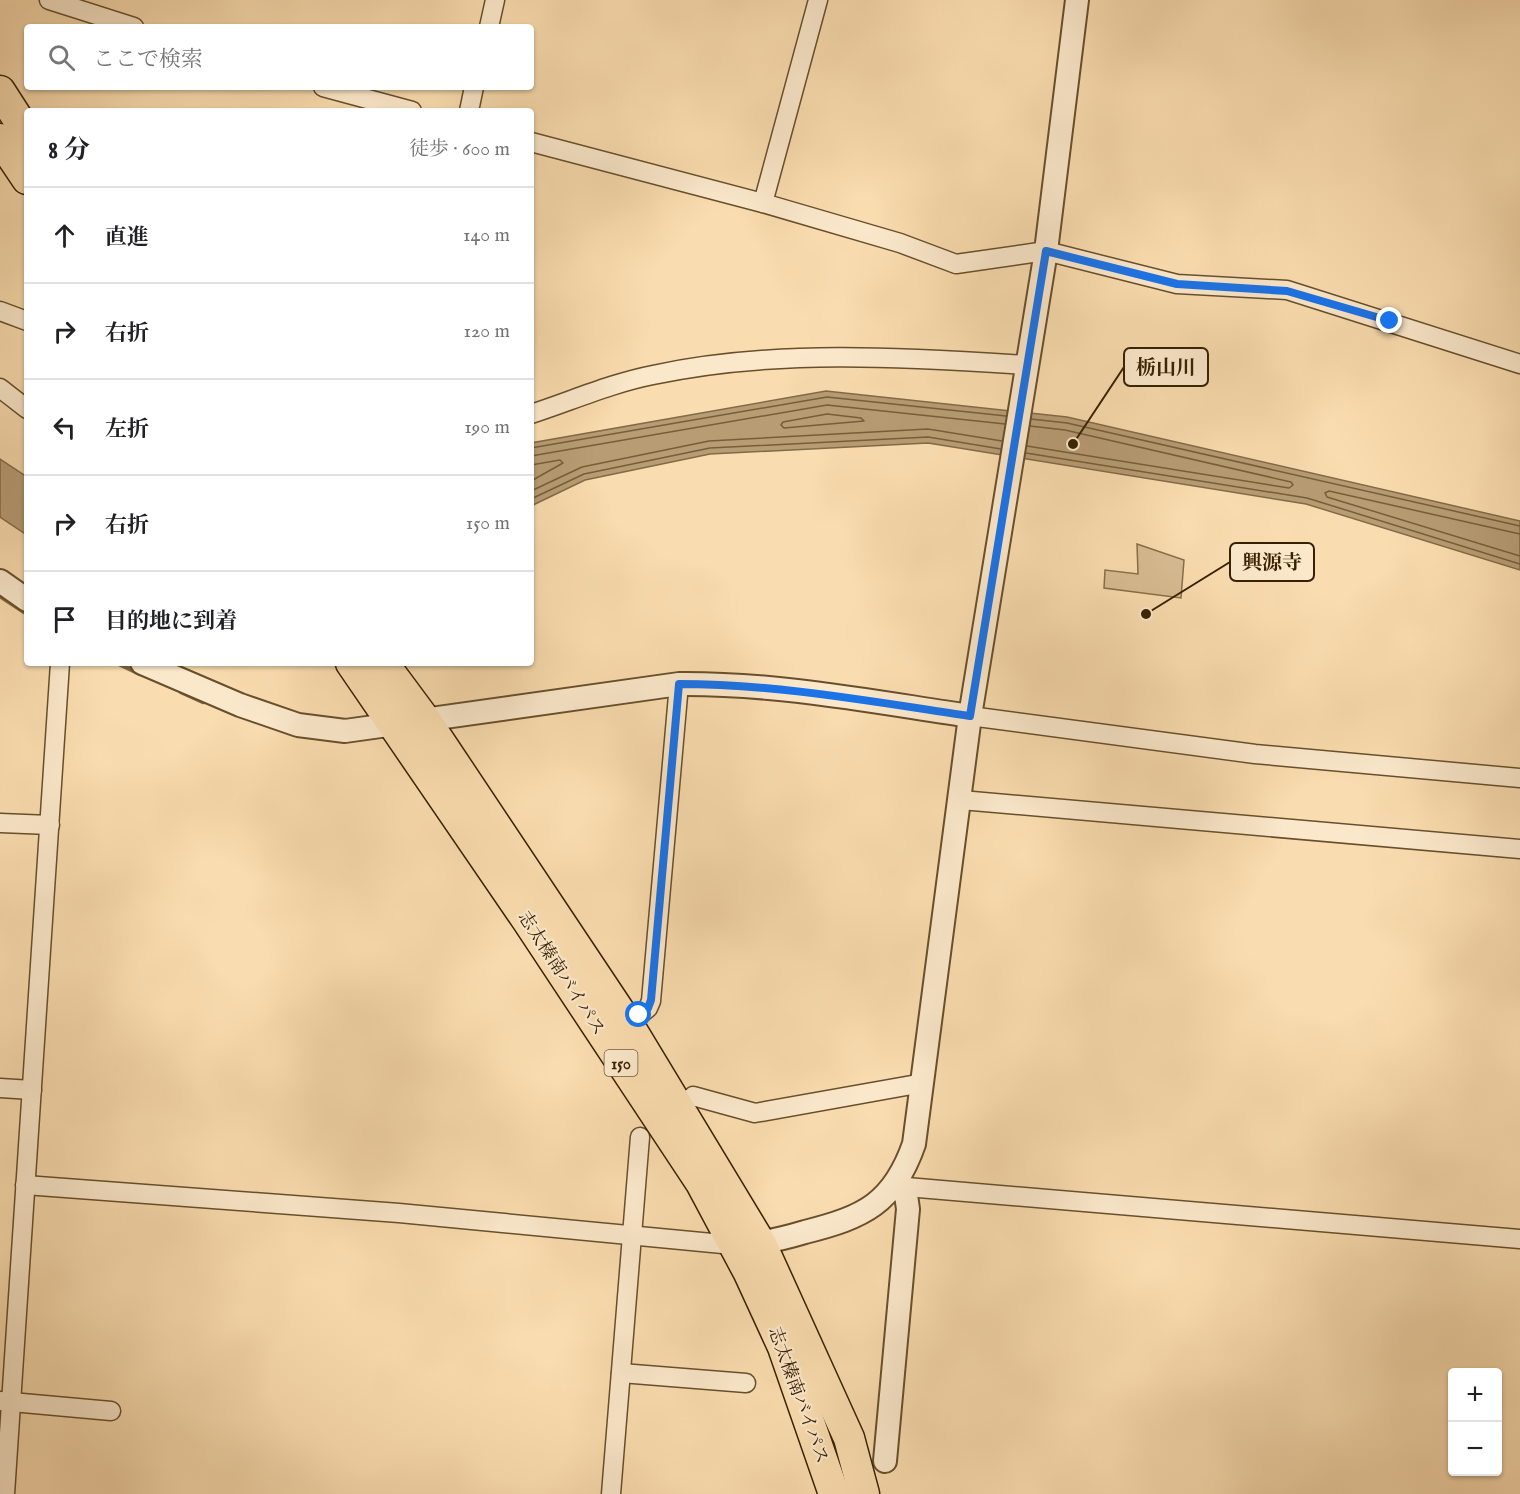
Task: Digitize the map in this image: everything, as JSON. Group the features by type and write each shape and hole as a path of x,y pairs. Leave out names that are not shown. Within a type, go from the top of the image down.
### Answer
{"highway":[{"path":"0,91 24,128"},
{"path":"0,139 24,175"},
{"name":"志太榛南バイパス","path":"353,666 566,979 700,1183 747,1244 834,1494"},
{"name":"志太榛南バイパス","path":"385,666 426,721 628,1024 849,1438 864,1494"}],"street":[{"path":"49,0 125,24"},
{"path":"490,24 495,0"},
{"path":"763,203 818,0"},
{"path":"25,1185 399,1213 633,1237 747,1244 843,1222 866,1211 895,1186 906,1169 915,1144 970,716 1046,251 1077,0"},
{"path":"334,90 401,108"},
{"path":"470,108 473,90"},
{"path":"534,143 763,203 900,243 956,264 1046,251 1177,284 1287,291 1520,364"},
{"path":"0,311 24,320"},
{"path":"534,413 652,375 792,357 929,359 1025,370"},
{"path":"0,388 24,407"},
{"path":"0,581 24,598"},
{"path":"5,1494 5,1401 25,1185 60,666"},
{"path":"149,666 240,705 298,725 345,731 627,690 679,684 726,684 827,695 1255,754 1520,778"},
{"path":"628,1024 648,1008 651,1000 679,684"},
{"path":"961,800 1520,849"},
{"path":"0,823 50,825"},
{"path":"693,1096 755,1113 923,1083"},
{"path":"0,1088 32,1090"},
{"path":"611,1494 640,1137"},
{"path":"895,1186 1520,1239"},
{"path":"885,1461 908,1209 906,1195 895,1186"},
{"path":"621,1373 746,1383"},
{"path":"5,1401 111,1411"}],"shaded area":[{"path":"1137,544 1184,560 1181,598 1104,588 1105,570 1138,574"}],"water":[{"path":"826,391 1067,417 1520,521 1520,570 1306,504 928,443 710,454 585,480 534,505 534,442"},
{"path":"0,459 24,475 24,533 0,517"}],"waterway":[{"path":"0,596 24,612"},
{"path":"123,666 140,674"},
{"path":"181,692 203,702"}],"place":[{"name":"栃山川","path":"1073,444"},
{"name":"興源寺","path":"1146,614"}],"route":[{"path":"639,1015 648,1008 651,1000 679,684 726,684 827,695 970,716 1046,251 1177,284 1287,291 1390,321"}]}
